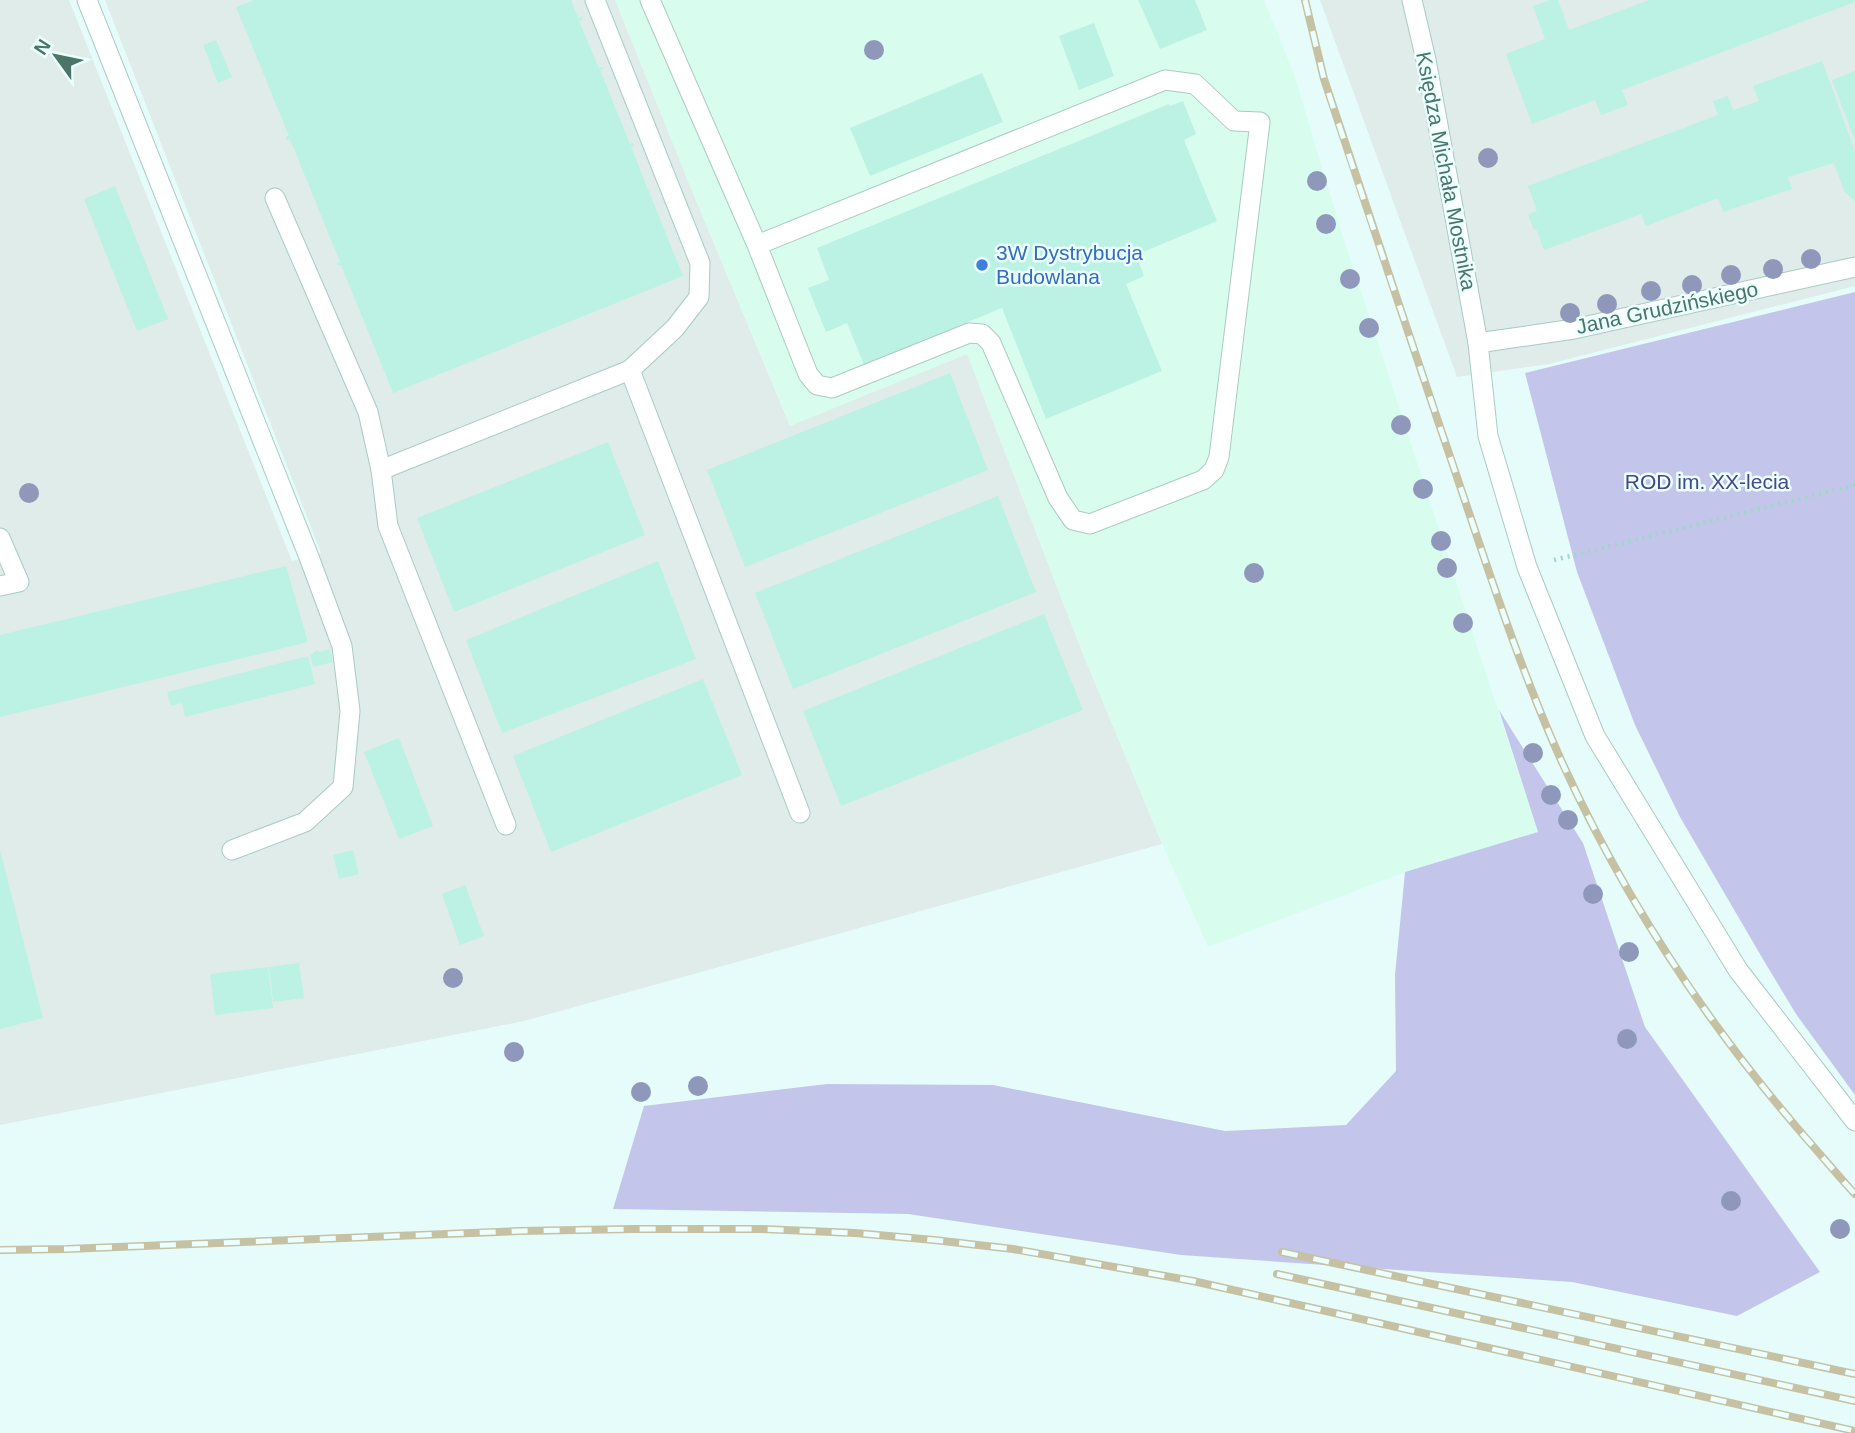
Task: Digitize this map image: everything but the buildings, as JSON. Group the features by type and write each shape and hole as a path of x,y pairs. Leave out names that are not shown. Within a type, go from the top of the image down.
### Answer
{"lane":[{"path":"87,0 342,646 350,711 343,787 305,822 232,850"},
{"path":"380,470 630,370 675,328 699,297 700,263 595,0"},
{"path":"650,0 757,246 808,374 817,385 832,388 969,333 982,334 992,343 1058,498 1073,520 1090,524 1203,480 1213,470 1219,457 1260,122 1234,121 1195,84 1165,80 757,246"},
{"name":"Księdza Michała Mostnika","path":"1412,0 1429,74 1478,343 1488,436 1527,567 1595,736 1738,970 1855,1121"},
{"path":"275,198 368,411 388,526 506,825"},
{"name":"Jana Grudzińskiego","path":"1478,343 1574,329 1855,267"},
{"path":"630,370 800,813"},
{"path":"0,538 19,582 0,586"}],"path":[{"path":"1527,567 1855,485"}],"shaded area":[{"path":"0,0 69,0 292,561 321,553 105,0 615,0 790,426 967,354 1082,652 1162,844 524,1021 0,1125"},
{"path":"615,0 1264,0 1294,74 1339,224 1538,832 1405,872 1208,947 1082,652 967,354 791,427"},
{"path":"1320,0 1855,0 1855,286 1549,364 1457,377"}],"green space":[{"name":"ROD im. XX-lecia","path":"1855,292 1855,1095 1796,1014 1764,961 1680,817 1635,725 1577,572 1525,373"},
{"path":"1499,710 1583,843 1645,1027 1820,1272 1737,1316 1572,1282 1181,1255 908,1214 613,1209 644,1106 827,1084 993,1085 1225,1131 1346,1125 1396,1071 1395,975 1405,872 1538,832"}],"railway":[{"path":"1305,0 1324,79 1483,555 1512,638 1561,760 1585,811 1640,910 1701,1004 1769,1094 1855,1194"},
{"path":"0,1250 633,1229 761,1229 934,1240 1013,1249 1193,1281 1855,1431"},
{"path":"1282,1252 1855,1374"},
{"path":"1277,1274 1855,1401"}],"place":[{"name":"3W Dystrybucja Budowlana","path":"982,265"}]}
